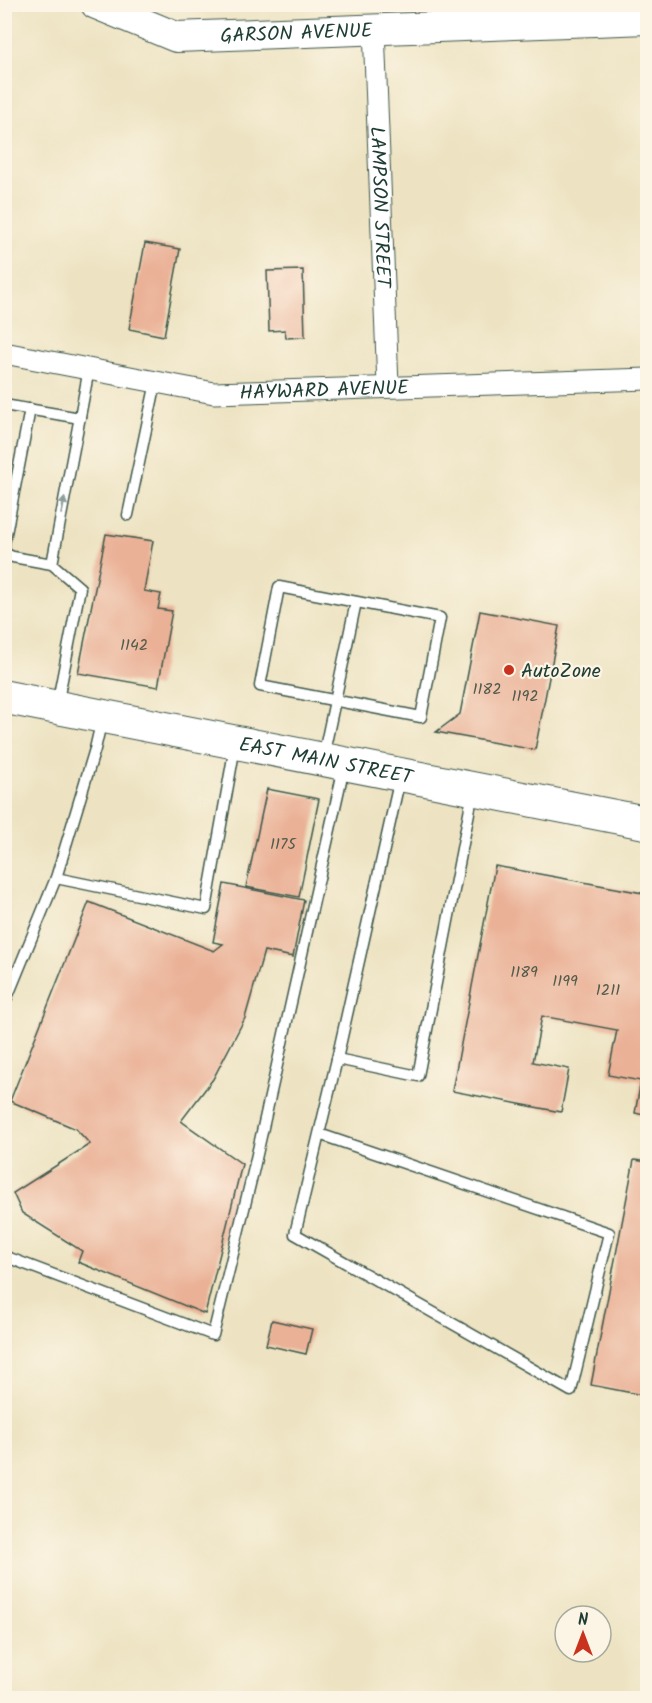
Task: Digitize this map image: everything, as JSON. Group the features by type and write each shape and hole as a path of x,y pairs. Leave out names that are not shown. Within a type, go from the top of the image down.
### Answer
{"main road":[{"name":"EAST MAIN STREET","path":"4,698 648,823"}],"street":[{"name":"GARSON AVENUE","path":"96,4 176,37 648,20"},
{"name":"LAMPSON STREET","path":"374,29 388,386"},
{"name":"HAYWARD AVENUE","path":"4,353 214,393 648,379"}],"lane":[{"path":"52,564 89,369"},
{"path":"128,515 156,382"},
{"path":"4,405 80,418"},
{"path":"30,409 4,546 6,554 13,557 52,564 80,588 57,708"},
{"path":"279,587 440,618 421,717 335,700 260,686 279,587"},
{"path":"4,1256 213,1335 256,1160 334,762 335,700 356,602"},
{"path":"4,1005 56,878 95,749 102,716"},
{"path":"56,878 206,909 236,742"},
{"path":"319,1134 609,1233 571,1391 296,1234 401,775"},
{"path":"337,1059 418,1076 473,789"}],"building":[{"path":"145,243 180,249 164,336 129,329"},
{"path":"303,270 305,337 286,338 285,330 269,331 267,271"},
{"path":"106,534 153,541 144,591 161,594 158,609 172,611 158,687 78,673"},
{"name":"AutoZone","path":"480,611 559,626 535,750 436,732 460,714"},
{"path":"267,789 319,799 299,897 246,887"},
{"path":"495,866 648,894 648,1116 635,1113 641,1081 608,1075 617,1030 542,1016 533,1062 569,1069 561,1112 452,1091"},
{"path":"224,884 304,900 293,957 264,951 245,1018 213,1079 181,1121 242,1164 205,1314 78,1262 82,1251 22,1213 13,1193 90,1144 76,1129 10,1101 89,902 214,951 223,944 213,942"},
{"path":"634,1160 648,1162 648,1396 591,1385"},
{"path":"272,1320 312,1329 306,1354 266,1345"}],"railway":[{"path":"4,1693 10,1698"}],"place":[{"name":"AutoZone","path":"509,670"}]}
